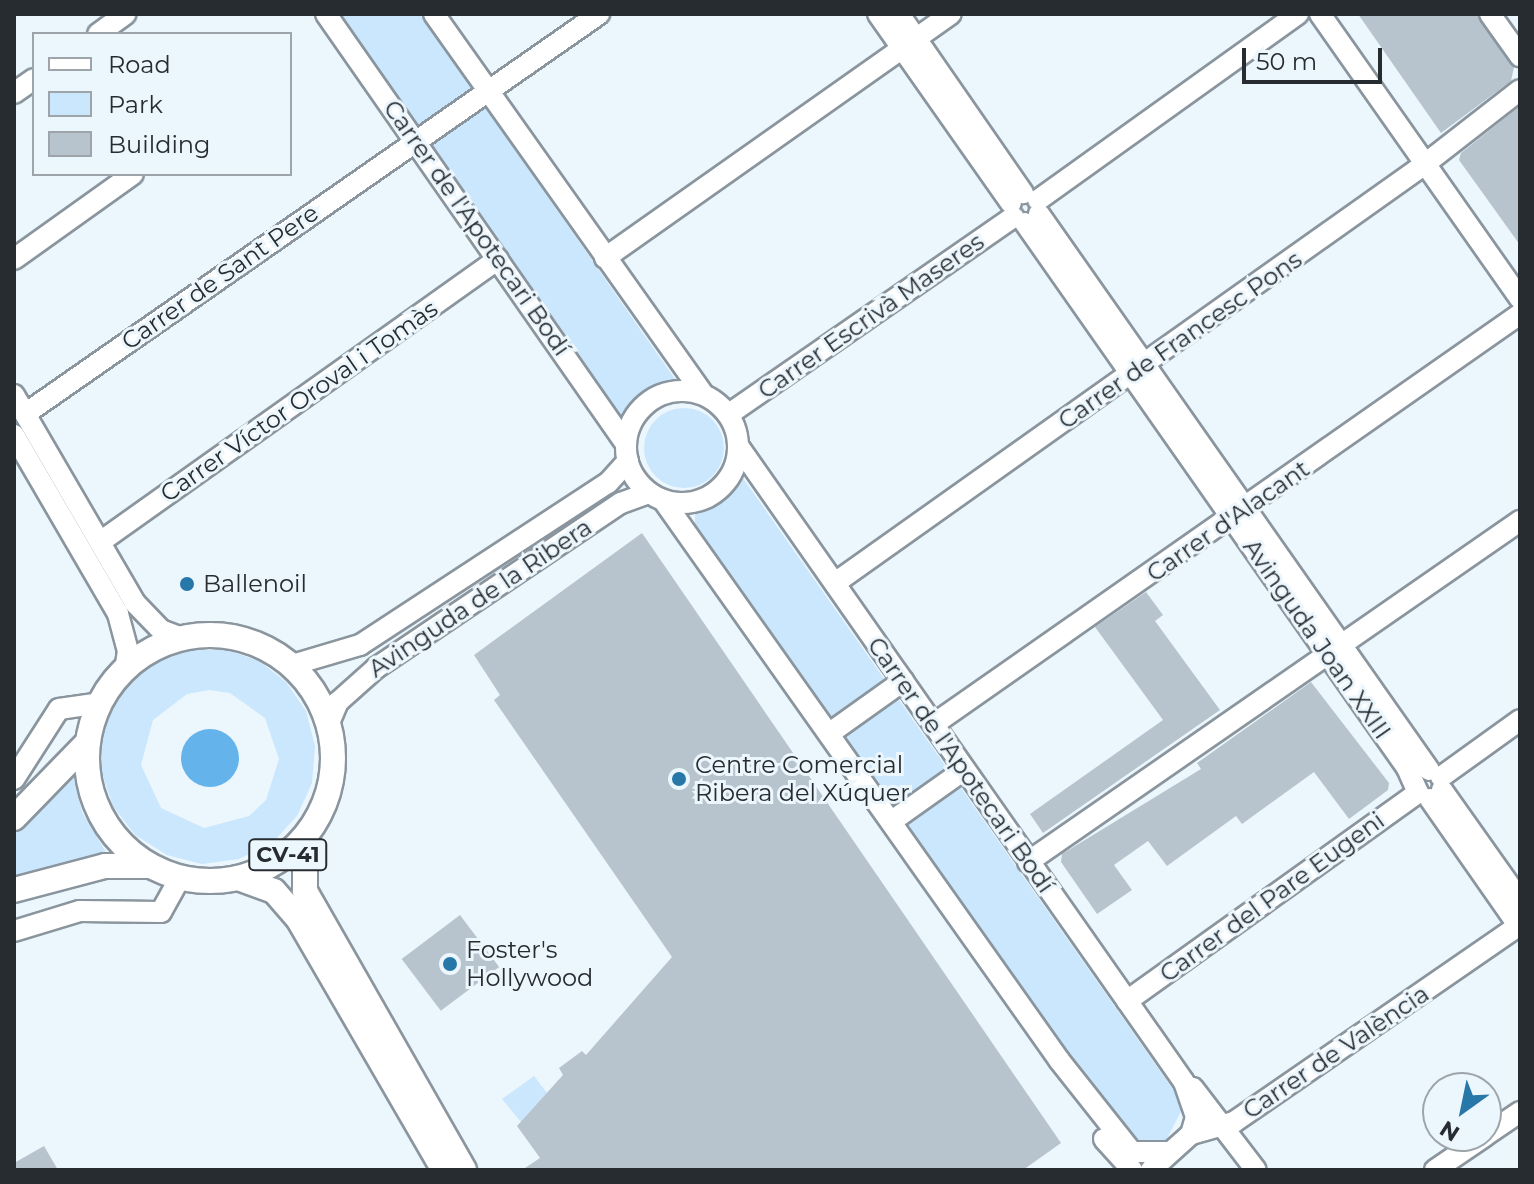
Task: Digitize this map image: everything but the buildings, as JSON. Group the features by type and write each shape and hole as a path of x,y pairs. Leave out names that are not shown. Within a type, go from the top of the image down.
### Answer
{"main road":[{"name":"CV-41","path":"182,638 240,638 292,665 329,723 332,784 305,838 286,856 238,878 180,878 150,866 107,826 88,771 88,742 100,703 125,669 182,638"},
{"name":"CV-41","path":"14,818 88,742"},
{"path":"305,838 305,891 464,1170"},
{"name":"CV-41","path":"14,890 105,866 150,866"},
{"path":"238,878 274,891 299,920 444,1170"}],"street":[{"path":"101,32 126,14"},
{"name":"Carrer de l'Apotecari Bodí","path":"326,14 498,259 627,452"},
{"path":"434,14 703,394 729,414 739,447 728,481 715,493 681,503 656,496"},
{"path":"488,90 599,14"},
{"name":"Avinguda Joan XXIII","path":"878,14 909,44 1025,208 1429,785 1520,927"},
{"name":"Avinguda Joan XXIII","path":"899,14 909,44"},
{"path":"605,258 951,14"},
{"name":"Carrer Escrivà Maseres","path":"729,414 1298,14"},
{"path":"1320,14 1520,299"},
{"path":"1490,14 1520,56"},
{"path":"14,93 32,80"},
{"name":"Carrer de Sant Pere","path":"25,414 488,90"},
{"name":"Carrer de Francesc Pons","path":"835,583 1425,164 1520,90"},
{"path":"14,259 130,176"},
{"name":"Carrer Víctor Oroval i Tomàs","path":"100,542 498,259"},
{"name":"Carrer d'Alacant","path":"934,724 1520,314"},
{"path":"703,394 685,390 652,399 638,411 627,452 830,733 1059,1060 1132,1152 1167,1152"},
{"path":"14,395 147,619 182,638"},
{"path":"14,435 118,614 128,651 125,669"},
{"name":"Carrer de l'Apotecari Bodí","path":"739,447 1184,1082 1256,1170"},
{"name":"Avinguda de la Ribera","path":"292,665 360,645 608,483 627,452"},
{"name":"Avinguda de la Ribera","path":"329,723 338,702 376,668 621,503 656,496"},
{"path":"1028,862 1520,521"},
{"path":"830,733 903,681"},
{"path":"14,779 59,709 100,703"},
{"name":"Carrer del Pare Eugeni","path":"1127,1001 1520,720"},
{"path":"892,821 964,770"},
{"name":"Avinguda Joan XXIII","path":"1429,785 1520,900"},
{"path":"14,931 80,911 161,912 180,878"},
{"name":"Carrer de València","path":"1151,1170 1167,1152 1191,1134 1219,1122 1238,1120 1520,927"},
{"path":"1059,1060 1065,1081 1110,1158 1132,1170"},
{"name":"Carrer de l'Apotecari Bodí","path":"1184,1082 1196,1117 1191,1134"},
{"path":"1502,1124 1520,1112"},
{"path":"1435,1170 1461,1152"}],"green space":[{"path":"338,14 420,14 677,382 645,395 623,419"},
{"path":"676,408 692,408 713,419 724,440 724,456 713,477 692,488 676,488 662,482 650,470 644,456 644,440 650,426 662,414"},
{"path":"740,474 1184,1105 1165,1143 1153,1148 1130,1140 695,525 695,510 722,498"},
{"path":"192,650 227,650 259,661 286,682 306,711 315,746 312,783 297,816 272,843 239,859 202,864 167,855 135,835 113,806 102,774 101,740 112,707 132,679 160,660","holes":["209,690 230,693 265,718 279,759 266,800 249,816 204,828 161,808 141,765 153,720 187,694"]},
{"path":"74,777 82,812 107,854 14,879 14,828"},
{"path":"534,1076 547,1093 521,1122 502,1099"}],"water":[{"path":"210,729 230,738 239,758 230,778 210,787 190,778 181,758 190,738"}],"place":[{"name":"Ballenoil","path":"187,584"},
{"name":"Centre Comercial Ribera del Xúquer","path":"679,779"},
{"name":"Foster's Hollywood","path":"450,964"}]}
